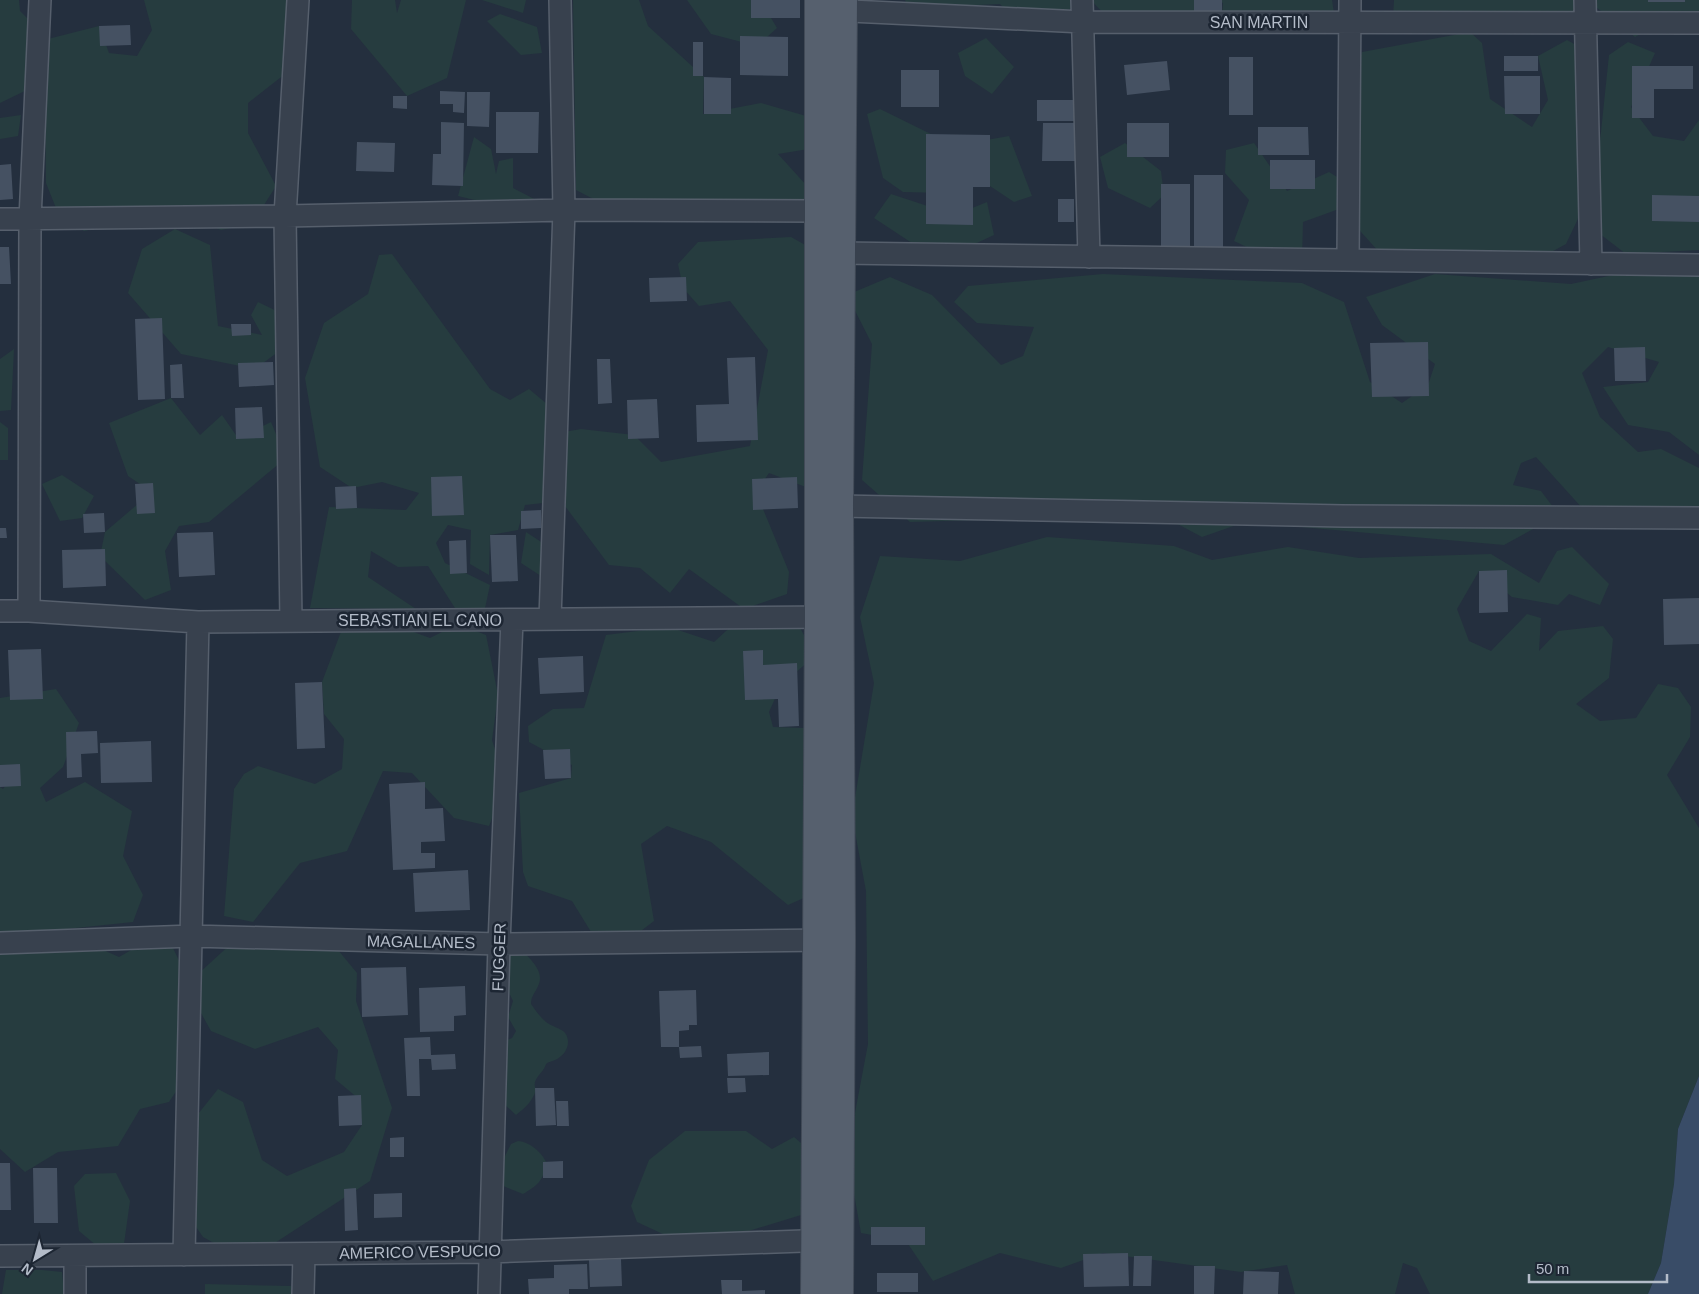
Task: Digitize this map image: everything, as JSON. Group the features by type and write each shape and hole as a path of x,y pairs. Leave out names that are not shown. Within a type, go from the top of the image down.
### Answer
{"main road":[{"path":"831,5 818,211 829,617 828,1240 839,1294"},
{"path":"829,617 839,506 841,253 831,5"},
{"path":"815,1294 828,1240"}],"street":[{"path":"29,611 30,219 40,0"},
{"path":"291,621 285,216 298,0"},
{"path":"550,619 564,210 560,0"},
{"path":"1082,0 1089,257"},
{"path":"1348,260 1350,0"},
{"path":"1585,0 1591,264"},
{"name":"SAN MARTIN","path":"831,5 1083,22 1699,23"},
{"path":"0,219 285,216 564,210 818,211"},
{"path":"841,253 1699,265"},
{"path":"839,506 1333,516 1699,518"},
{"name":"SEBASTIAN EL CANO","path":"0,611 29,611 198,622 829,617"},
{"name":"FUGGER","path":"489,1294 512,620"},
{"path":"184,1255 198,622"},
{"name":"MAGALLANES","path":"0,943 192,936 500,944 829,940"},
{"name":"AMERICO VESPUCIO","path":"0,1256 490,1252 828,1240"},
{"path":"303,1294 304,1254"},
{"path":"75,1256 75,1294"}],"green space":[{"path":"0,0 19,0 20,11 40,31 29,89 0,103"},
{"path":"144,0 298,0 294,67 248,103 248,133 276,186 252,224 221,230 175,211 84,231 58,213 46,183 44,40 99,26 109,53 137,56 152,30"},
{"path":"352,0 395,0 397,13 401,0 466,0 447,78 407,96 351,29"},
{"path":"482,0 526,0 523,13"},
{"path":"573,0 639,0 648,26 704,77 703,114 761,103 820,120 821,147 778,154 817,197 813,210 632,219 576,190"},
{"path":"687,0 763,0 762,3 777,28 757,46 711,34"},
{"path":"905,0 1072,0 1075,6 1028,32 1000,4 977,5 957,26 913,17"},
{"path":"1091,0 1200,0 1195,29 1116,27"},
{"path":"1216,0 1332,0 1334,13 1221,24 1223,3"},
{"path":"1394,0 1699,0 1699,26 1675,15 1635,37 1592,4 1544,29 1499,11 1432,27 1393,17"},
{"path":"500,14 537,27 542,53 521,55 487,21"},
{"path":"1470,32 1482,43 1490,99 1532,127 1548,100 1538,56 1567,40 1594,55 1585,204 1566,244 1544,256 1380,253 1352,222 1348,92 1362,52"},
{"path":"986,38 1014,67 992,94 965,76 958,53"},
{"path":"1628,42 1655,53 1631,107 1653,136 1684,141 1699,120 1699,250 1626,254 1591,227 1609,55"},
{"path":"880,109 937,137 946,193 903,192 883,178 867,114"},
{"path":"21,115 18,136 0,139 0,118"},
{"path":"1009,136 1032,196 1014,202 981,180 975,142"},
{"path":"474,137 491,149 496,174 499,161 513,158 513,188 540,202 535,220 511,223 495,205 458,196"},
{"path":"1125,143 1161,171 1164,195 1150,208 1108,188 1100,157"},
{"path":"1254,143 1287,191 1329,172 1342,180 1339,209 1303,222 1302,260 1278,262 1234,241 1249,200 1225,173 1226,150"},
{"path":"891,194 955,215 987,202 994,235 951,255 927,253 874,218"},
{"path":"175,229 210,245 218,326 262,335 251,315 258,302 289,317 286,346 255,369 181,354 128,293 142,249"},
{"path":"791,237 823,255 811,489 769,473 756,492 789,572 787,594 744,609 689,569 670,593 640,568 609,565 562,502 558,433 581,429 634,435 661,462 750,446 768,350 730,301 699,306 683,288 678,264 698,242"},
{"path":"392,254 490,389 510,400 529,389 547,404 543,503 525,505 518,530 490,535 489,575 470,564 471,530 448,525 436,543 445,563 490,585 484,613 462,619 428,566 398,567 371,551 368,577 416,609 310,608 329,507 406,510 419,493 382,482 352,488 320,467 305,378 324,323 368,294 379,255"},
{"path":"1674,262 1699,265 1699,455 1669,432 1628,425 1603,387 1648,382 1659,362 1608,347 1582,373 1600,417 1638,452 1661,449 1699,468 1699,517 1593,520 1536,457 1521,463 1513,485 1541,491 1559,515 1504,545 1245,522 1202,537 1172,521 1122,516 910,522 862,480 872,344 847,295 890,277 932,295 1001,365 1023,356 1034,327 977,323 954,302 968,286 1103,274 1302,283 1344,302 1370,382 1402,403 1428,385 1435,364 1382,325 1366,297 1435,274 1571,284"},
{"path":"14,349 11,410 0,411 0,359"},
{"path":"171,398 200,435 222,415 238,438 271,422 286,458 209,522 179,526 165,551 171,590 145,600 100,556 105,532 152,492 128,476 109,423"},
{"path":"0,422 8,428 8,460 0,460"},
{"path":"62,475 94,496 82,518 60,521 42,484"},
{"path":"526,532 558,553 544,578 521,563"},
{"path":"1047,537 1174,546 1212,560 1288,547 1359,558 1491,554 1539,583 1557,551 1572,547 1609,584 1600,605 1569,594 1558,605 1512,597 1479,571 1457,609 1469,641 1491,651 1527,614 1541,618 1539,651 1558,631 1603,626 1613,639 1609,678 1576,704 1600,721 1636,718 1658,684 1678,688 1691,707 1690,737 1667,775 1699,828 1699,1076 1678,1129 1674,1184 1661,1263 1648,1294 1430,1294 1417,1268 1403,1263 1395,1294 1295,1294 1287,1265 1241,1272 1103,1253 1061,1268 1000,1253 933,1281 906,1241 861,1233 847,1155 868,1044 866,891 852,816 874,683 860,617 880,556 960,561"},
{"path":"370,616 430,638 458,624 486,635 498,695 492,740 506,784 489,826 454,818 412,773 383,771 347,851 300,863 253,922 224,916 234,789 244,774 258,766 315,784 342,769 344,739 324,714 322,682 342,629"},
{"path":"796,620 815,656 781,685 769,712 773,727 804,728 821,751 815,893 788,905 711,842 667,826 641,844 654,921 629,940 596,940 572,901 528,886 523,872 519,793 571,778 572,765 529,742 528,726 553,709 584,708 606,635 669,627 714,642 737,621"},
{"path":"56,689 79,723 63,767 40,788 46,802 85,782 132,811 123,856 143,895 133,922 0,936 0,787 3,789 12,778 0,765 0,698"},
{"path":"158,935 170,942 191,985 185,1078 169,1102 140,1109 118,1146 58,1152 25,1172 0,1149 0,942 90,944 119,957"},
{"path":"233,942 338,950 357,973 356,1001 392,1108 370,1181 247,1261 203,1237 183,1208 198,1114 218,1089 243,1102 262,1160 287,1176 344,1152 362,1125 359,1099 335,1079 338,1050 318,1027 255,1049 211,1031 196,1004 198,974"},
{"path":"523,952 534,963 540,976 540,981 532,997 531,1004 546,1022 566,1034 568,1042 566,1050 558,1059 546,1064 535,1082 536,1090 533,1098 516,1115 503,1103 505,1041 512,1038 516,1031 508,1017 513,1001 503,980 503,955"},
{"path":"685,1131 746,1131 772,1149 794,1137 816,1156 801,1215 693,1248 637,1222 631,1206 649,1160"},
{"path":"518,1141 527,1143 536,1149 547,1164 539,1182 523,1194 503,1186 497,1172 511,1144"},
{"path":"116,1173 130,1201 123,1251 103,1251 79,1231 74,1186 85,1174"},
{"path":"6,1270 62,1272 64,1294 2,1294"},
{"path":"205,1284 291,1286 291,1294 205,1294"}],"water":[{"path":"1699,1076 1699,1294 1648,1294 1661,1263 1674,1184 1678,1129"}],"building":[{"path":"751,0 800,0 800,18 751,18"},
{"path":"1194,0 1222,0 1222,19 1194,19"},
{"path":"1648,0 1685,0 1685,2 1648,2"},
{"path":"130,25 131,45 100,46 99,26"},
{"path":"740,36 788,37 788,76 740,75"},
{"path":"693,42 703,42 703,76 693,76"},
{"path":"1504,56 1538,56 1538,71 1504,71"},
{"path":"1229,57 1253,57 1253,115 1229,115"},
{"path":"1167,61 1170,90 1127,95 1124,65"},
{"path":"1632,66 1693,66 1693,89 1654,89 1654,118 1632,118"},
{"path":"901,70 939,70 939,107 901,107"},
{"path":"1504,76 1540,76 1540,114 1505,114"},
{"path":"704,77 731,78 731,114 704,114"},
{"path":"440,91 465,92 464,113 453,112 453,104 440,104"},
{"path":"467,92 490,92 489,127 467,126"},
{"path":"393,96 407,96 407,109 393,108"},
{"path":"1037,100 1076,100 1075,121 1037,121"},
{"path":"496,112 539,112 538,153 496,153"},
{"path":"441,122 464,123 463,186 432,185 433,154 441,154"},
{"path":"1043,123 1077,123 1077,161 1042,161"},
{"path":"1127,123 1169,123 1169,157 1127,157"},
{"path":"1258,127 1308,127 1309,155 1258,155"},
{"path":"926,134 990,135 990,187 973,187 973,225 926,224"},
{"path":"357,142 395,143 394,172 356,171"},
{"path":"1270,160 1315,160 1315,189 1270,189"},
{"path":"11,164 13,199 0,200 0,165"},
{"path":"1194,175 1223,175 1223,249 1194,249"},
{"path":"1161,184 1190,184 1190,250 1161,250"},
{"path":"1652,195 1699,196 1699,222 1652,221"},
{"path":"1058,199 1074,199 1074,222 1058,222"},
{"path":"0,247 9,247 11,284 0,284"},
{"path":"686,277 687,301 650,302 649,278"},
{"path":"162,318 165,399 138,400 135,319"},
{"path":"231,324 251,324 251,335 232,336"},
{"path":"1428,342 1429,396 1372,397 1370,343"},
{"path":"1645,347 1646,381 1615,381 1614,348"},
{"path":"755,357 758,440 697,442 696,405 729,404 727,358"},
{"path":"597,359 610,359 612,403 598,404"},
{"path":"273,362 274,385 239,387 238,363"},
{"path":"182,364 184,398 171,398 170,365"},
{"path":"657,399 659,438 628,439 627,400"},
{"path":"262,407 264,438 236,439 235,408"},
{"path":"462,476 464,515 432,516 431,477"},
{"path":"797,477 798,508 753,510 752,479"},
{"path":"153,483 155,513 137,514 135,484"},
{"path":"356,486 357,508 336,509 335,487"},
{"path":"541,510 541,528 521,529 521,511"},
{"path":"104,513 105,532 84,533 83,514"},
{"path":"0,528 6,528 7,538 0,538"},
{"path":"213,532 215,575 179,577 177,533"},
{"path":"490,535 516,535 518,581 492,582"},
{"path":"466,540 467,573 450,574 449,541"},
{"path":"105,549 106,586 63,588 62,550"},
{"path":"1507,570 1508,612 1479,613 1479,571"},
{"path":"1699,598 1699,644 1664,645 1663,599"},
{"path":"41,649 43,699 10,700 8,650"},
{"path":"763,650 763,665 797,663 799,726 779,727 778,699 745,700 743,651"},
{"path":"583,656 584,692 540,694 538,658"},
{"path":"322,682 325,748 297,749 295,683"},
{"path":"97,731 98,753 81,754 82,777 67,778 66,732"},
{"path":"151,741 152,782 101,783 100,743"},
{"path":"570,749 571,778 545,779 543,750"},
{"path":"20,764 21,786 0,787 0,765"},
{"path":"425,782 425,809 443,808 445,841 421,842 421,853 435,853 435,868 393,870 389,784"},
{"path":"468,870 470,910 415,912 413,873"},
{"path":"406,967 408,1015 362,1017 361,968"},
{"path":"465,986 466,1015 454,1016 454,1031 420,1032 419,988"},
{"path":"696,990 697,1025 689,1025 689,1030 679,1031 679,1047 661,1047 659,991"},
{"path":"430,1037 431,1055 455,1054 456,1069 432,1070 431,1059 419,1059 420,1096 407,1096 404,1038"},
{"path":"701,1046 702,1057 680,1058 679,1047"},
{"path":"769,1052 769,1075 728,1076 727,1054"},
{"path":"727,1078 745,1078 746,1092 728,1093"},
{"path":"535,1088 554,1088 556,1125 536,1126"},
{"path":"361,1095 362,1125 339,1126 338,1096"},
{"path":"556,1101 568,1101 569,1126 557,1126"},
{"path":"404,1137 404,1157 390,1157 390,1138"},
{"path":"563,1161 563,1178 543,1178 543,1162"},
{"path":"0,1163 10,1163 11,1210 0,1210"},
{"path":"33,1168 57,1168 58,1223 34,1223"},
{"path":"356,1188 358,1230 345,1231 344,1189"},
{"path":"402,1193 402,1217 374,1218 374,1194"},
{"path":"871,1227 925,1227 925,1245 871,1245"},
{"path":"1128,1253 1129,1286 1084,1287 1083,1254"},
{"path":"1134,1256 1152,1256 1151,1286 1133,1286"},
{"path":"621,1259 622,1286 590,1287 589,1260"},
{"path":"587,1264 588,1289 569,1289 569,1294 529,1294 528,1279 554,1278 554,1265"},
{"path":"1194,1266 1215,1266 1214,1294 1194,1294"},
{"path":"1244,1271 1279,1272 1278,1294 1243,1294"},
{"path":"877,1273 918,1273 918,1292 877,1292"},
{"path":"721,1280 742,1280 742,1291 765,1290 765,1294 722,1294"}]}
